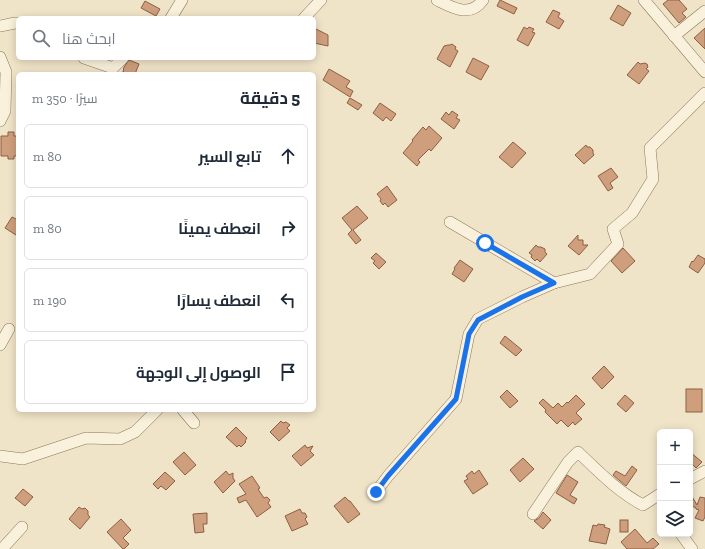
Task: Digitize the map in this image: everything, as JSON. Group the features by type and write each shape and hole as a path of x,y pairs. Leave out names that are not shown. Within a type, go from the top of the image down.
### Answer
{"street":[{"path":"172,16 182,0"},
{"path":"306,16 321,0"},
{"path":"437,0 457,9 466,11 479,6 484,0"},
{"path":"644,0 705,72"},
{"path":"674,36 705,11"},
{"path":"0,26 16,22"},
{"path":"0,57 6,72 5,111 0,122"},
{"path":"90,60 113,68 121,60"},
{"path":"376,492 388,476 456,399 469,334 478,320 522,297 554,283 590,274 618,244 613,229 632,213 653,179 650,148 705,93"},
{"path":"450,222 554,283"},
{"path":"0,345 8,329"},
{"path":"0,456 23,459 86,438 120,439 135,432 155,412"},
{"path":"185,412 194,423"},
{"path":"533,514 568,462 578,452 606,479 631,499 643,505 657,498"},
{"path":"693,477 705,471"},
{"path":"2,549 22,527"},
{"path":"683,537 692,549"}],"building":[{"path":"500,0 517,8 514,14 497,6"},
{"path":"668,0 679,0 687,9 682,13 686,17 679,23 663,4"},
{"path":"145,1 160,9 156,16 141,8"},
{"path":"618,5 631,13 623,26 610,19"},
{"path":"553,10 560,13 558,17 564,21 559,29 546,22"},
{"path":"524,27 527,29 529,27 534,29 532,32 535,33 528,46 517,40"},
{"path":"705,28 705,49 694,38"},
{"path":"316,29 328,35 328,46 316,43"},
{"path":"452,44 458,51 450,67 437,59 444,46"},
{"path":"473,58 489,66 481,80 466,72"},
{"path":"129,60 139,64 136,72 123,72 124,67"},
{"path":"638,62 640,64 647,64 648,67 646,69 649,71 639,84 627,75"},
{"path":"329,69 350,81 346,87 353,91 350,97 323,80"},
{"path":"350,98 362,105 358,110 347,103"},
{"path":"380,103 396,114 391,121 386,117 383,121 373,113"},
{"path":"452,111 458,115 456,118 460,120 454,129 441,119 446,112 449,115"},
{"path":"429,126 442,138 431,151 429,149 418,160 420,162 417,166 403,153 423,127 426,130"},
{"path":"8,132 14,132 14,136 16,136 16,156 14,156 14,159 8,159 8,156 1,156 1,136 8,136"},
{"path":"513,142 526,153 512,168 499,157"},
{"path":"586,145 593,150 594,155 584,164 575,155"},
{"path":"611,168 618,177 610,183 613,188 608,191 598,176"},
{"path":"387,186 397,200 388,207 385,203 383,205 377,194"},
{"path":"357,206 368,218 353,230 361,240 356,244 348,234 352,230 342,218"},
{"path":"12,217 16,219 16,235 5,228"},
{"path":"578,235 578,240 583,240 583,245 588,245 579,255 568,246"},
{"path":"536,245 545,249 547,254 540,262 537,259 535,261 529,253"},
{"path":"623,248 635,261 622,273 611,261"},
{"path":"376,253 386,262 379,269 373,263 375,261 371,258"},
{"path":"698,255 705,259 705,263 698,273 689,267"},
{"path":"460,260 473,269 464,282 452,274 455,269 454,268"},
{"path":"505,336 522,350 516,356 500,343"},
{"path":"604,366 614,377 602,389 592,378"},
{"path":"686,389 702,389 702,412 686,412"},
{"path":"507,390 518,401 510,408 500,397"},
{"path":"576,395 585,404 576,413 582,419 575,425 573,422 568,427 561,420 557,424 545,412 546,410 539,403 543,399 553,408 558,403 562,407"},
{"path":"625,395 634,403 626,412 617,404"},
{"path":"281,421 290,425 287,428 290,431 279,441 270,432"},
{"path":"236,427 247,438 245,441 246,442 241,447 239,445 237,447 226,437"},
{"path":"305,445 307,448 313,446 310,451 314,455 301,466 292,456"},
{"path":"184,452 196,465 185,475 173,462"},
{"path":"693,454 702,462 696,468 693,465"},
{"path":"523,458 534,469 520,482 510,470"},
{"path":"632,466 637,470 626,486 613,475 616,471 625,476"},
{"path":"479,470 488,484 473,494 464,481 468,479 466,476 472,471 474,474"},
{"path":"226,471 229,475 233,473 233,478 235,481 223,493 214,482"},
{"path":"165,472 175,481 166,490 161,486 158,489 153,484"},
{"path":"567,475 578,482 570,495 577,499 574,504 556,493"},
{"path":"252,476 260,488 258,489 264,498 267,497 270,500 268,503 271,507 257,517 246,500 239,503 237,498 246,494 239,484"},
{"path":"23,489 33,497 25,506 15,498"},
{"path":"345,497 360,514 348,523 334,506"},
{"path":"700,497 705,498 705,517 703,521 695,518 699,510 693,506 693,498 697,505"},
{"path":"79,507 82,509 85,508 90,517 80,529 69,519"},
{"path":"300,509 302,513 305,513 307,517 305,519 308,524 292,531 285,516"},
{"path":"543,512 551,520 543,529 534,521 539,518"},
{"path":"207,513 207,524 203,524 204,532 195,533 193,514"},
{"path":"121,519 131,530 123,538 129,544 124,549 107,532"},
{"path":"620,520 628,520 628,532 620,532"},
{"path":"598,524 605,525 604,527 610,529 606,544 589,541 593,525 597,526"},
{"path":"635,529 647,543 653,538 659,544 653,549 627,549 621,542"}],"route":[{"path":"376,492 388,476 456,399 469,334 478,320 522,297 554,283 485,243"}]}
